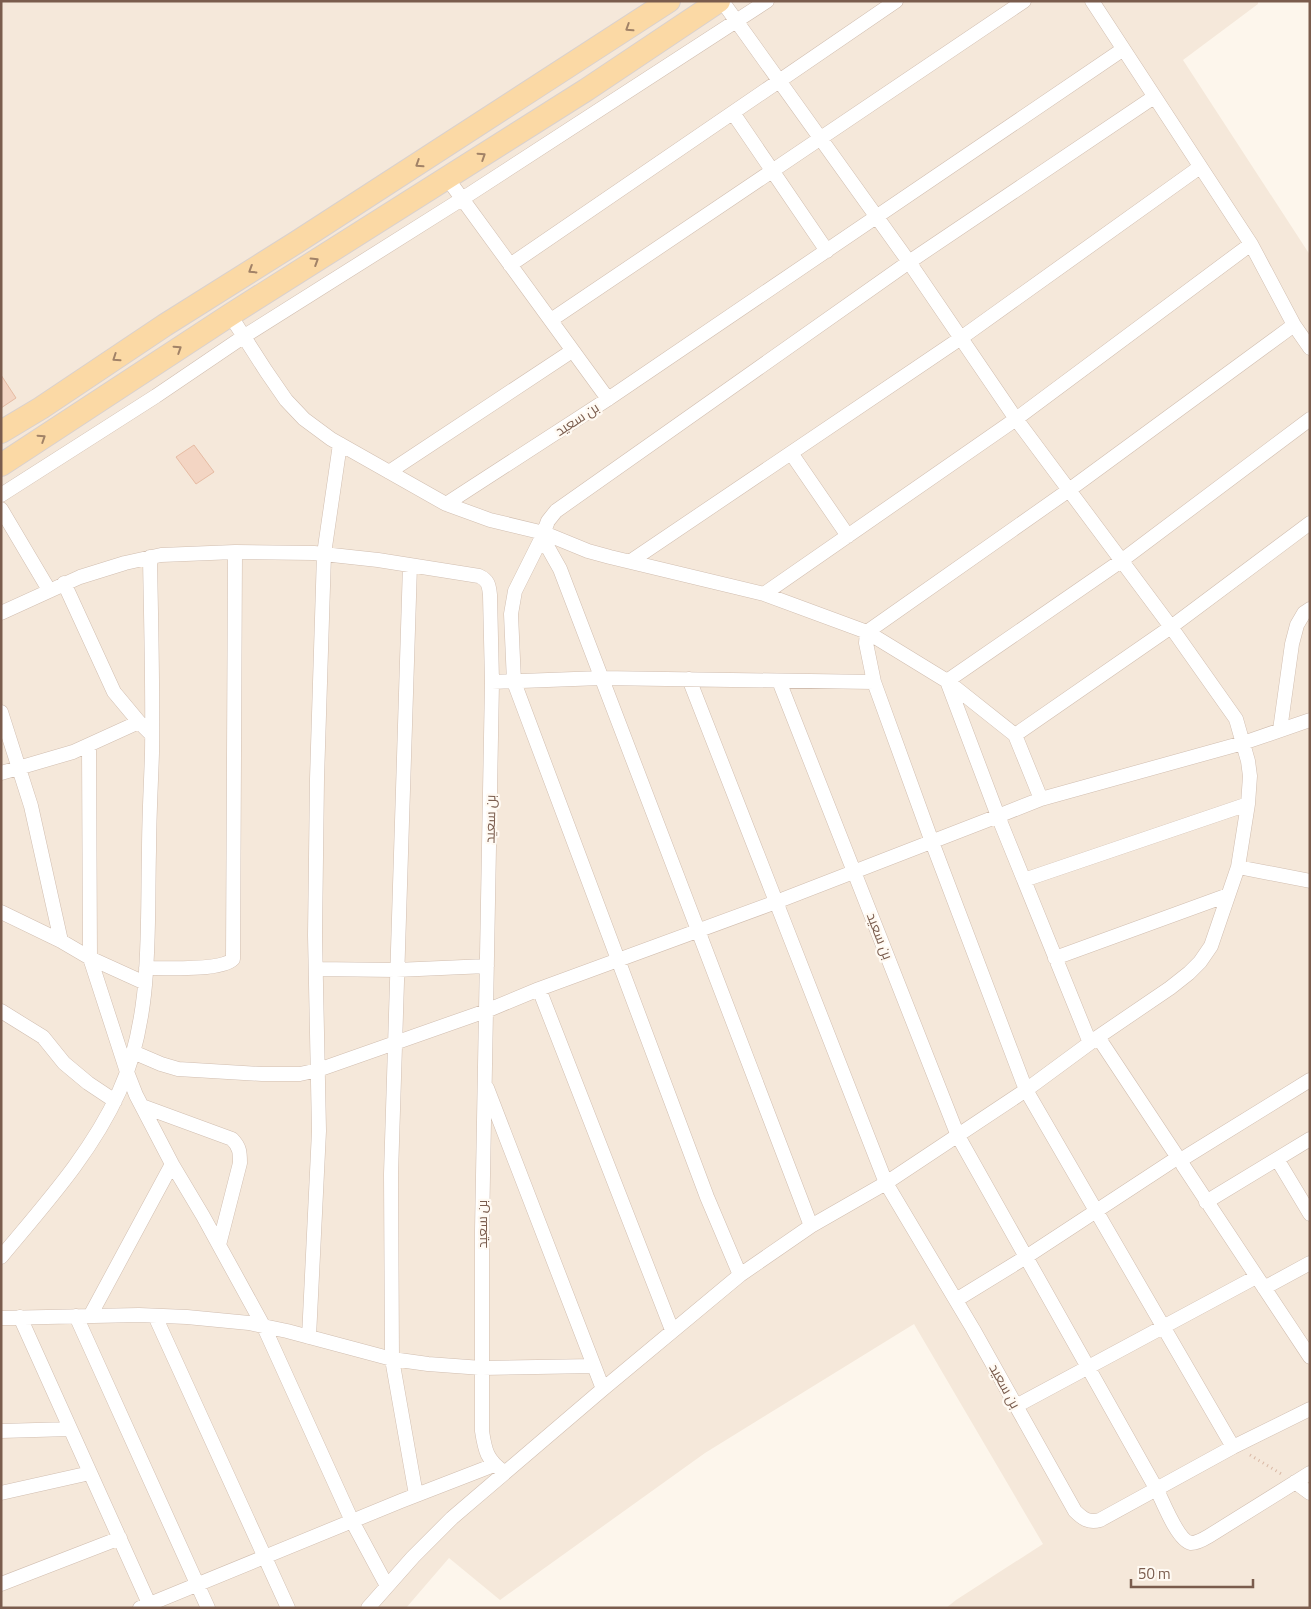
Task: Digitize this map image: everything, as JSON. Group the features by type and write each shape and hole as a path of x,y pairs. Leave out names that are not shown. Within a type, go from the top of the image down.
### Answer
{"main road":[{"path":"1,432 41,408 165,325 448,145 669,1"},
{"path":"1,465 230,315 586,90 720,1"}],"street":[{"path":"368,1608 499,1469 603,1389 740,1275 811,1226 886,1183 958,1136 1170,988 1200,962 1210,946 1238,867 1248,804 1250,776 1248,761 1236,719 1171,627 1016,419 909,262 819,138 781,81 720,1"},
{"path":"1,495 156,396 243,337 736,23 767,1"},
{"path":"510,265 896,1"},
{"path":"551,320 1024,1"},
{"path":"1092,1 1122,50 1250,244 1294,325 1310,348"},
{"path":"608,399 1122,50"},
{"path":"740,1275 707,1197 514,682 511,614 514,598 548,521 556,511 909,262 1154,98"},
{"path":"733,113 827,251"},
{"path":"631,561 961,338 1200,167"},
{"name":"بن سعيد","path":"446,504 608,399 447,178"},
{"path":"764,594 1016,419 1250,244"},
{"path":"230,315 286,400 304,419 340,444 446,504 588,551 764,594 867,632 947,681 1016,735 1041,800"},
{"path":"1234,1447 1026,1090 932,842 874,682 866,643 867,632 1069,490 1294,325"},
{"path":"389,472 572,352"},
{"path":"947,681 1121,562 1310,419"},
{"path":"309,1337 319,1131 316,970 317,779 324,554 340,444"},
{"path":"791,453 848,536"},
{"path":"1,509 49,590"},
{"path":"1016,735 1171,627 1310,523"},
{"path":"543,535 560,568 811,1226"},
{"path":"146,968 210,967 226,964 233,959 235,552"},
{"path":"1,613 64,584 125,562 150,557 235,552 324,554 410,565 391,1174 392,1359 416,1495"},
{"path":"1,1257 63,1183 100,1128 115,1101 127,1072 142,1011 146,968 152,735 150,557"},
{"name":"بن سعيد","path":"410,565 479,576 488,582 490,595 492,682 484,1080 482,1368 483,1437 489,1458 499,1469"},
{"path":"64,584 114,692 138,722 152,735"},
{"path":"1280,730 1292,644 1297,625 1304,613 1310,609"},
{"path":"492,682 601,678 874,682"},
{"name":"بن سعيد","path":"689,679 886,1183 956,1300 1075,1511 1085,1520 1092,1522 1100,1520 1157,1490"},
{"name":"بن سعيد","path":"780,681 958,1136 1157,1490 1180,1536 1188,1542 1194,1543 1209,1536 1295,1482"},
{"path":"947,681 998,816 1055,958 1094,1040 1178,1159 1310,1357"},
{"path":"1,712 31,806 61,941"},
{"path":"133,1052 178,1069 262,1074 300,1074 318,1070 486,1011 539,989 776,902 1041,800 1243,743 1310,720"},
{"path":"1,773 73,752 138,722"},
{"path":"89,745 90,958 127,1072 172,1164 264,1327 352,1521 387,1586"},
{"path":"1024,880 1248,804"},
{"path":"1238,867 1310,881"},
{"path":"1055,958 1228,895"},
{"path":"1,912 61,941 90,958 145,983"},
{"path":"316,970 396,970 487,966"},
{"path":"539,989 672,1330"},
{"path":"1,1011 43,1037 64,1063 88,1083 115,1101"},
{"path":"484,1080 603,1389"},
{"path":"956,1300 1026,1258 1096,1210 1178,1159 1310,1080"},
{"path":"142,1106 232,1139 237,1144 240,1153 240,1163 219,1245"},
{"path":"1206,1202 1310,1139"},
{"path":"1277,1159 1305,1195 1310,1214"},
{"path":"83,1316 172,1164"},
{"path":"1016,1406 1164,1327 1260,1283 1310,1263"},
{"path":"83,1316 208,1608"},
{"path":"1,1318 155,1316 249,1323 392,1359 482,1368 594,1366"},
{"path":"155,1316 288,1608"},
{"path":"20,1317 120,1538 147,1606 416,1495 499,1469"},
{"path":"1157,1490 1234,1447 1310,1409"},
{"path":"1,1431 70,1429"},
{"path":"1,1493 90,1473"},
{"path":"1310,1473 1295,1482 1310,1493"},
{"path":"1,1584 120,1538"}],"path":[{"path":"1234,1447 1266,1463 1295,1482"}],"shaded area":[{"path":"1,1 1258,1 1258,4 1183,60 1310,255 1310,1608 946,1608 1043,1544 914,1324 705,1453 500,1600 449,1558 406,1608 1,1608"}],"building":[{"path":"1,375 16,398 1,408"},
{"path":"194,445 214,472 196,484 176,457"}]}
